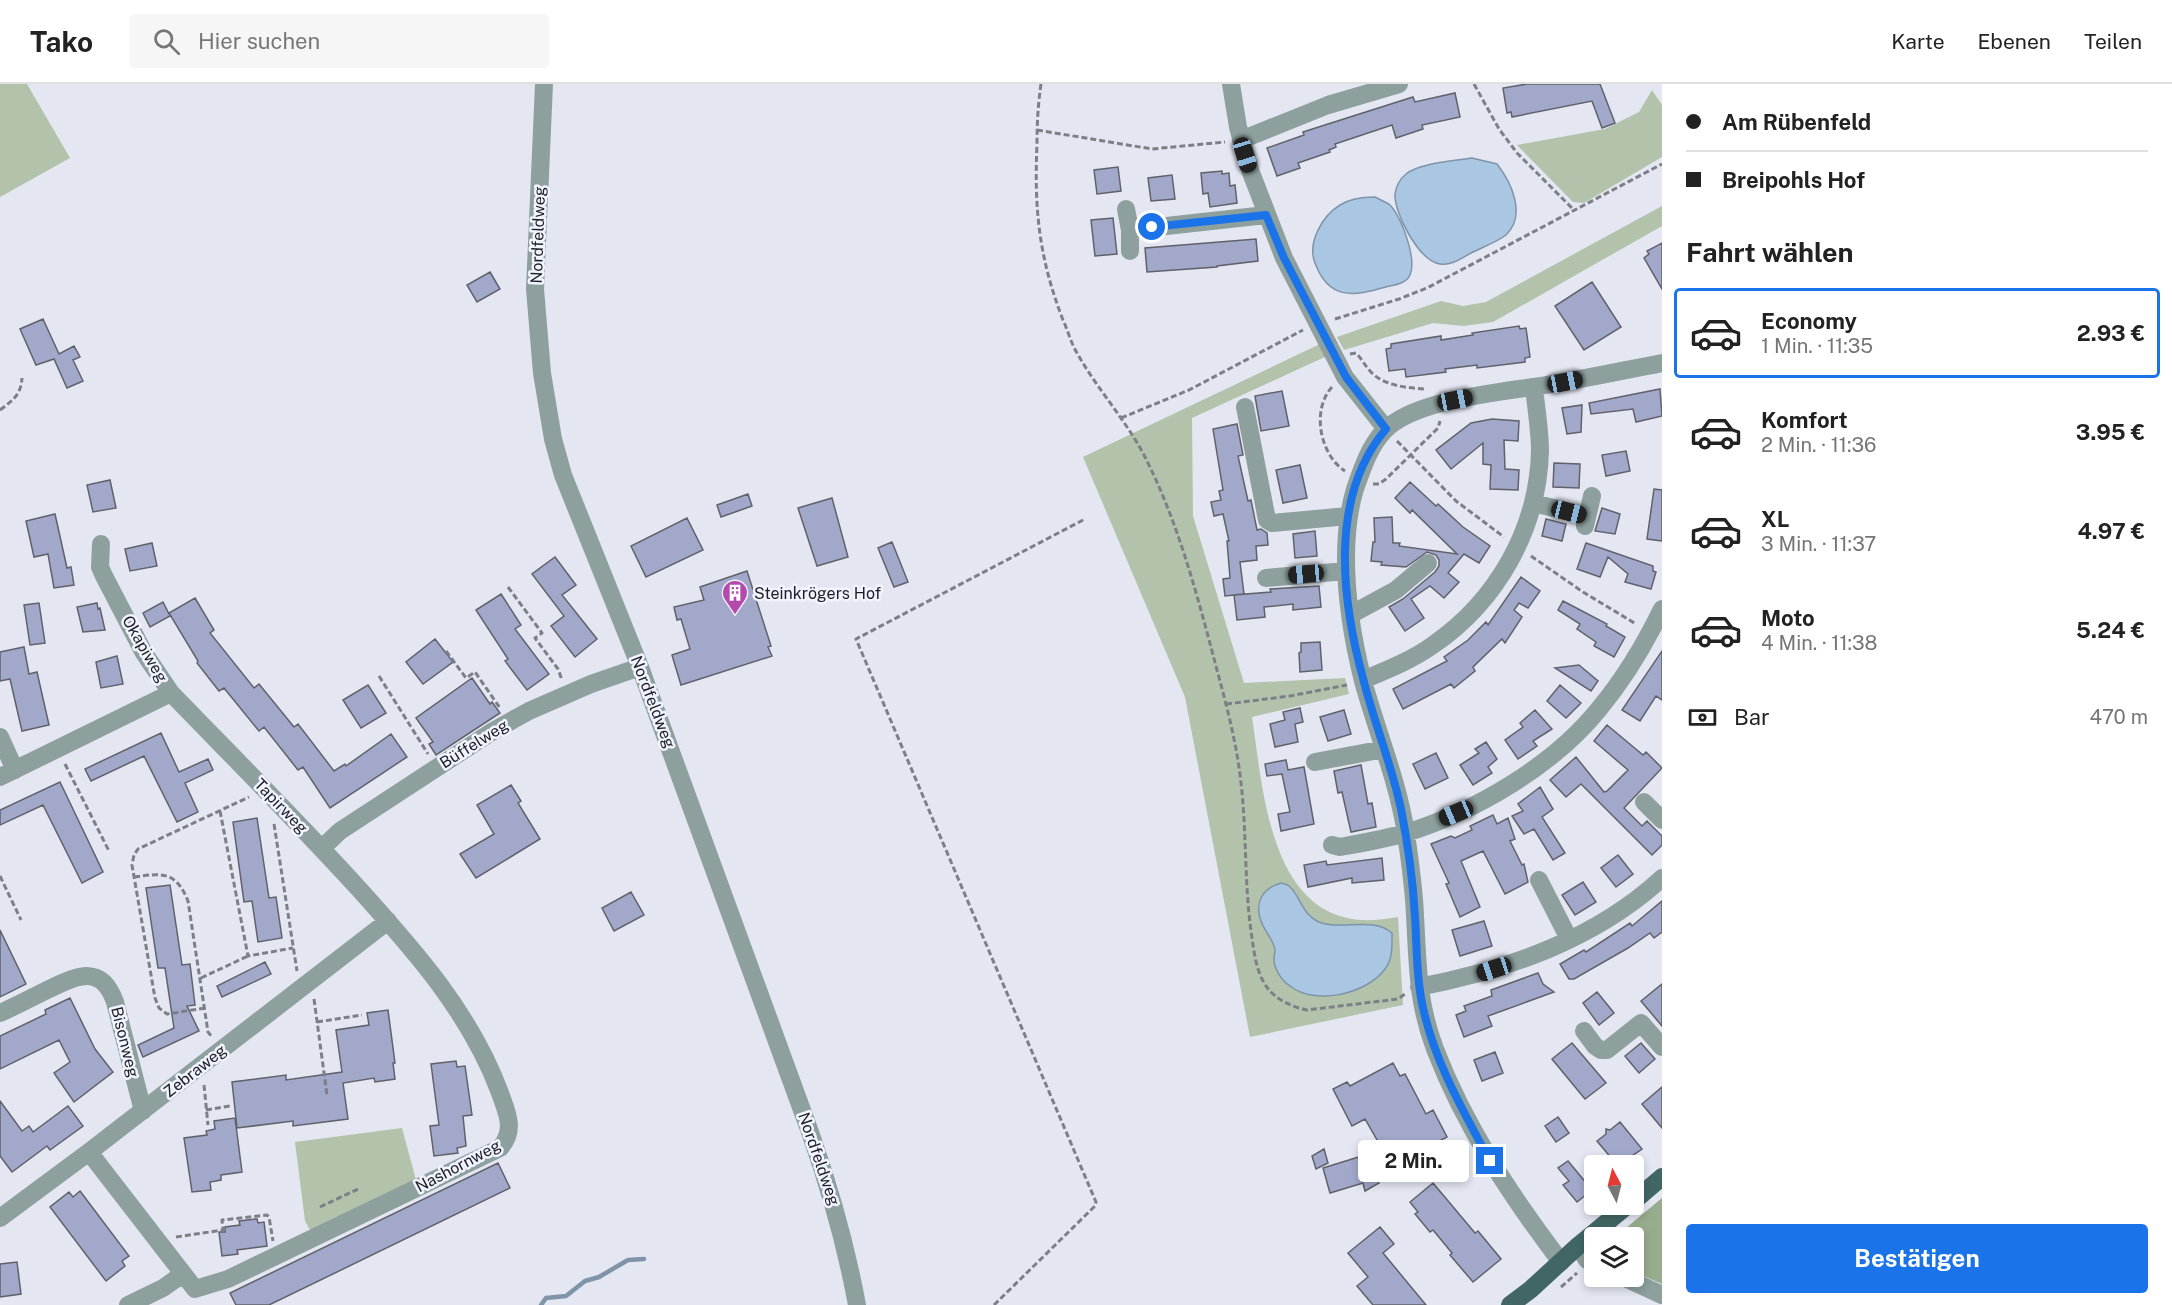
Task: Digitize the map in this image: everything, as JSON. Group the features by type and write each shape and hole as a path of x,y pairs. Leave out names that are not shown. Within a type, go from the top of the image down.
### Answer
{"main road":[{"path":"1644,1192 1662,1177"},
{"path":"1510,1305 1616,1215"}],"street":[{"name":"Nordfeldweg","path":"544,84 536,289 547,411 563,475 640,667 814,1142 836,1207 857,1305"},
{"path":"1231,84 1241,140 1266,215 1284,258 1349,382 1386,429"},
{"path":"1241,140 1328,105 1399,84"},
{"path":"1126,209 1130,230 1130,251"},
{"path":"1130,230 1266,215"},
{"path":"1561,1262 1501,1178 1468,1120 1436,1050 1426,1020 1419,987 1414,906 1406,833 1384,748 1363,680 1350,615 1346,571 1348,516 1371,449 1386,429 1396,421 1422,409 1476,396 1662,363"},
{"path":"1363,680 1406,661 1433,645 1458,626 1478,606 1509,564 1533,503 1540,449 1534,387"},
{"path":"1245,407 1267,520 1272,523 1348,516"},
{"path":"1533,503 1586,522 1592,496"},
{"name":"Okapiweg","path":"0,738 8,773 171,693 144,653 104,576 100,567 101,544"},
{"path":"1350,615 1396,590 1428,563"},
{"path":"1266,578 1346,571"},
{"path":"1332,845 1340,847 1406,833 1473,806 1533,770 1599,710 1650,633 1662,609"},
{"name":"Büffelweg","path":"322,848 340,831 436,767 510,722 567,693 640,667"},
{"name":"Tapirweg","path":"171,693 322,848 388,921"},
{"path":"1315,762 1384,748"},
{"path":"1644,802 1662,820"},
{"path":"1419,987 1480,973 1538,954 1569,939 1638,898 1662,878"},
{"path":"1539,880 1569,939"},
{"name":"Zebraweg","path":"0,1218 143,1111 388,921"},
{"name":"Nashornweg","path":"89,1152 195,1289 228,1279 500,1148 509,1134 508,1118 498,1088 474,1037 431,972 388,921"},
{"name":"Bisonweg","path":"0,1013 80,976 98,978 105,982 115,1002 143,1111"},
{"path":"1584,1031 1594,1046 1607,1050 1641,1023 1662,1047"},
{"path":"1578,1246 1584,1255"},
{"path":"128,1305 163,1288 183,1274"},
{"path":"1644,1287 1662,1295"}],"path":[{"path":"1041,84 1035,188 1038,231 1047,275 1075,351 1121,418 1145,458 1173,522 1200,605 1237,750 1246,893 1256,959 1262,980 1270,992 1293,1007 1307,1010 1398,999 1419,987"},
{"path":"1474,84 1499,129 1517,153 1574,210"},
{"path":"1037,130 1152,149 1241,140"},
{"path":"1121,418 1189,390 1279,341 1318,324 1400,299 1427,288 1662,164"},
{"path":"0,410 14,400 21,390 22,378"},
{"path":"994,1305 1095,1206 1096,1202 856,639 1085,519"},
{"path":"508,587 542,633 535,638 558,669 567,693"},
{"path":"446,651 466,678 475,672 510,722"},
{"path":"379,676 436,767"},
{"path":"1226,704 1317,692 1363,680"},
{"path":"58,749 109,851"},
{"path":"205,1008 167,1014 159,1008 155,999 134,878 134,855 138,849 254,794 263,787"},
{"path":"279,804 272,810 297,976 314,998 327,1095"},
{"path":"220,810 248,956"},
{"path":"134,878 160,873 170,876 183,887 188,900 208,1032 220,1051"},
{"path":"0,876 21,921"},
{"path":"200,979 248,956 293,948"},
{"path":"317,1022 362,1015"},
{"path":"201,1066 208,1125"},
{"path":"206,1110 230,1106"},
{"path":"320,1207 358,1189"},
{"path":"162,1246 178,1235 223,1230 222,1220 267,1215 273,1245 278,1255"}],"green space":[{"path":"0,84 27,84 70,158 0,197"},
{"path":"1652,90 1662,105 1662,157 1584,203 1573,202 1517,145 1605,129 1639,112"},
{"path":"1662,206 1662,226 1493,322 1463,326 1433,323 1344,350 1337,337 1441,301 1463,306 1486,302"},
{"path":"1320,344 1327,356 1192,418 1193,516 1244,683 1345,678 1349,694 1252,717 1260,773 1274,835 1285,864 1300,888 1321,907 1347,918 1372,920 1398,917 1403,1005 1250,1037 1185,697 1083,457"},
{"path":"402,1128 416,1180 310,1230 305,1221 295,1142"},
{"path":"1662,1198 1662,1284 1644,1276 1644,1227 1627,1227"}],"water":[{"path":"1472,158 1497,164 1512,189 1516,208 1515,218 1512,227 1502,238 1453,262 1440,264 1424,254 1409,235 1399,213 1396,189 1402,178 1412,170"},
{"path":"1375,197 1391,206 1400,220 1412,259 1410,275 1400,284 1363,292 1344,293 1335,290 1321,275 1315,263 1313,247 1318,231 1327,216 1340,205 1357,198"},
{"path":"1281,883 1293,890 1308,914 1319,922 1337,925 1376,925 1392,933 1391,956 1388,965 1377,978 1354,991 1326,996 1301,992 1287,984 1275,967 1274,946 1262,925 1259,914 1260,902 1265,892"}],"building":[{"path":"1527,84 1600,84 1615,123 1602,128 1592,101 1512,117 1511,112 1507,113 1503,88"},
{"path":"1455,93 1460,117 1422,125 1423,129 1396,138 1392,125 1335,144 1336,147 1329,150 1330,152 1298,163 1300,168 1277,176 1267,148 1304,135 1303,132 1413,97 1415,102"},
{"path":"1118,167 1121,191 1097,194 1094,170"},
{"path":"1222,171 1222,174 1229,173 1230,186 1235,185 1237,203 1210,207 1208,193 1203,194 1201,173"},
{"path":"1172,175 1175,199 1151,201 1148,178"},
{"path":"1113,218 1117,254 1095,256 1091,220"},
{"path":"1256,239 1258,261 1217,267 1147,272 1145,248"},
{"path":"1662,243 1662,289 1644,258 1649,254 1647,251"},
{"path":"490,272 500,289 477,302 467,285"},
{"path":"1592,282 1621,327 1584,350 1555,306"},
{"path":"43,319 59,354 74,346 80,357 73,360 83,381 67,388 54,359 36,365 20,329"},
{"path":"1519,326 1520,329 1526,328 1530,357 1525,358 1525,362 1445,369 1446,372 1406,377 1405,369 1389,371 1386,349 1391,348 1391,344 1441,336 1441,340"},
{"path":"1660,389 1662,416 1636,422 1633,409 1591,414 1589,403"},
{"path":"1282,391 1289,426 1261,431 1255,396"},
{"path":"1582,405 1581,432 1567,434 1562,408"},
{"path":"1492,419 1519,421 1518,441 1504,440 1505,469 1519,470 1518,490 1490,489 1491,465 1483,464 1483,443 1451,469 1436,450 1471,423"},
{"path":"1237,424 1243,455 1238,456 1248,501 1251,500 1257,530 1261,529 1267,533 1268,545 1256,546 1257,560 1240,562 1244,594 1225,596 1223,579 1230,578 1227,541 1229,541 1223,514 1214,516 1211,502 1221,500 1219,491 1223,490 1213,429"},
{"path":"1626,451 1630,471 1606,476 1602,455"},
{"path":"1554,463 1580,464 1579,488 1553,487"},
{"path":"1300,465 1307,498 1283,503 1276,470"},
{"path":"110,480 116,508 93,512 87,485"},
{"path":"1410,482 1436,506 1438,504 1463,527 1490,546 1479,563 1464,554 1448,573 1459,582 1444,598 1430,586 1411,599 1424,618 1405,631 1389,607 1403,599 1435,572 1439,566 1439,560 1436,555 1427,552 1406,567 1381,565 1382,562 1371,561 1373,542 1375,542 1374,518 1392,517 1393,543 1400,543 1399,546 1457,554 1412,510 1410,513 1395,498"},
{"path":"1654,489 1662,490 1662,541 1647,539"},
{"path":"748,494 752,506 721,517 717,505"},
{"path":"832,498 848,557 817,566 798,508"},
{"path":"1602,508 1620,514 1615,534 1595,531"},
{"path":"55,514 67,568 71,567 74,585 54,588 48,554 34,557 26,521"},
{"path":"687,518 703,550 646,577 631,546"},
{"path":"1546,519 1566,524 1562,541 1542,536"},
{"path":"1315,531 1317,556 1295,558 1293,534"},
{"path":"892,542 908,582 894,587 878,548"},
{"path":"152,543 157,566 130,571 125,549"},
{"path":"1586,543 1653,566 1653,571 1656,572 1651,589 1625,582 1628,574 1608,557 1600,577 1577,569"},
{"path":"555,557 576,585 562,595 597,639 575,657 551,626 564,616 532,574"},
{"name":"Steinkrögers Hof","path":"747,571 771,646 768,647 772,656 681,685 672,655 690,649 681,619 677,620 674,607 704,600 700,587"},
{"path":"1521,577 1540,591 1528,608 1519,603 1514,610 1522,617 1505,643 1502,639 1473,667 1475,671 1454,688 1451,684 1403,709 1393,689 1447,661 1444,657 1468,640 1486,622 1488,625"},
{"path":"1319,586 1321,607 1293,610 1293,604 1264,607 1265,617 1237,620 1234,595 1271,592 1270,589"},
{"path":"501,594 521,625 515,629 549,674 527,690 505,661 508,659 476,610"},
{"path":"195,598 214,630 210,633 254,688 259,684 294,727 298,724 334,771 345,764 346,766 391,734 407,757 330,808 303,767 298,770 264,727 259,731 224,688 219,691 197,663 198,661 169,613"},
{"path":"1563,601 1607,624 1606,626 1625,637 1614,657 1594,646 1596,642 1577,629 1580,624 1558,610"},
{"path":"163,602 170,616 150,627 143,613"},
{"path":"39,603 45,643 30,645 24,605"},
{"path":"97,603 105,630 83,632 77,607"},
{"path":"435,639 453,662 423,684 406,662"},
{"path":"1320,642 1322,670 1300,672 1301,643"},
{"path":"24,647 29,674 37,672 49,725 22,731 10,679 0,681 0,652"},
{"path":"1662,651 1662,700 1656,696 1640,721 1622,710"},
{"path":"117,656 123,684 101,688 96,662"},
{"path":"1579,665 1598,681 1591,691 1555,668"},
{"path":"472,678 490,704 492,702 500,713 436,755 429,744 433,742 416,718"},
{"path":"368,685 386,713 361,728 343,700"},
{"path":"1560,685 1581,703 1566,718 1547,701"},
{"path":"1300,708 1303,722 1295,724 1298,742 1275,747 1270,724 1285,720 1283,712"},
{"path":"1344,710 1351,734 1328,741 1320,717"},
{"path":"1535,710 1552,729 1533,741 1537,746 1518,759 1505,740 1523,727 1520,723"},
{"path":"1607,725 1643,755 1646,752 1662,768 1624,808 1642,826 1647,821 1662,836 1662,845 1652,855 1581,784 1566,797 1550,780 1576,757 1604,792 1607,791 1628,770 1594,741"},
{"path":"161,733 179,772 208,759 213,770 185,783 198,812 177,822 144,756 91,781 85,769"},
{"path":"1486,742 1497,759 1488,767 1492,773 1473,785 1460,765 1479,753 1475,749"},
{"path":"1436,753 1448,778 1425,789 1413,764"},
{"path":"1286,760 1288,770 1304,767 1314,824 1281,831 1278,814 1290,812 1282,774 1267,776 1265,764"},
{"path":"1361,765 1368,804 1372,803 1376,827 1351,832 1342,792 1338,793 1334,771"},
{"path":"60,782 103,872 82,883 43,805 0,825 0,810"},
{"path":"511,785 521,801 518,803 540,839 476,878 460,854 494,834 477,805"},
{"path":"1540,787 1553,809 1542,817 1565,853 1553,860 1534,829 1524,834 1512,816 1523,811 1518,804"},
{"path":"1493,815 1497,824 1508,818 1515,839 1510,841 1522,865 1524,864 1528,882 1505,894 1483,851 1461,861 1480,907 1460,917 1446,884 1449,883 1431,844 1451,836 1455,838 1472,830 1470,826"},
{"path":"257,818 269,898 276,897 282,938 258,942 252,901 244,902 233,822"},
{"path":"1618,855 1633,874 1616,887 1601,868"},
{"path":"1382,858 1384,880 1352,883 1352,878 1308,887 1304,865 1326,861 1327,865"},
{"path":"1583,882 1596,902 1575,915 1562,895"},
{"path":"170,885 182,965 190,964 195,1005 187,1006 199,1031 143,1057 138,1045 174,1028 165,968 158,968 146,888"},
{"path":"631,892 644,915 614,931 602,908"},
{"path":"1662,901 1662,932 1654,938 1650,933 1574,979 1569,979 1560,964 1584,950 1586,952 1630,923 1632,926"},
{"path":"1484,921 1492,946 1460,956 1452,930"},
{"path":"0,930 26,984 0,997"},
{"path":"265,962 271,974 222,997 217,986"},
{"path":"1538,973 1543,984 1554,992 1488,1016 1492,1026 1464,1037 1456,1015 1466,1011 1464,1006 1492,996 1491,990"},
{"path":"1662,984 1662,1026 1641,1001"},
{"path":"1597,992 1614,1013 1599,1025 1583,1003"},
{"path":"70,998 95,1049 113,1072 74,1102 54,1073 70,1062 59,1040 0,1069 0,1036 46,1014 45,1010"},
{"path":"388,1010 395,1079 375,1082 374,1078 343,1083 348,1119 293,1126 293,1121 237,1128 232,1082 286,1075 286,1080 342,1072 336,1030 369,1025 367,1013"},
{"path":"1572,1043 1606,1083 1585,1099 1552,1059"},
{"path":"1641,1043 1655,1059 1639,1073 1625,1056"},
{"path":"1495,1052 1503,1073 1482,1081 1474,1060"},
{"path":"456,1061 457,1067 465,1066 472,1115 463,1116 466,1146 457,1148 458,1153 434,1156 430,1126 439,1125 431,1064"},
{"path":"1393,1063 1400,1076 1405,1074 1426,1114 1433,1110 1447,1137 1428,1147 1432,1154 1418,1161 1414,1153 1375,1174 1379,1183 1365,1191 1363,1183 1330,1193 1323,1168 1365,1155 1361,1149 1377,1140 1365,1119 1352,1126 1333,1089 1347,1082 1350,1086"},
{"path":"1662,1087 1662,1128 1642,1104"},
{"path":"0,1101 22,1131 29,1126 33,1132 68,1106 83,1126 50,1150 47,1146 12,1172 0,1156"},
{"path":"1558,1117 1569,1133 1556,1142 1545,1126"},
{"path":"235,1118 242,1172 221,1175 221,1180 210,1182 211,1190 192,1192 184,1138 207,1135 206,1131 215,1129 214,1121"},
{"path":"1620,1122 1642,1149 1633,1155 1609,1155 1597,1141 1606,1134 1606,1129 1610,1130"},
{"path":"1324,1149 1328,1163 1316,1169 1312,1156"},
{"path":"1568,1161 1584,1180 1584,1196 1577,1202 1563,1185 1569,1181 1558,1168"},
{"path":"498,1163 510,1188 269,1305 236,1305 230,1293"},
{"path":"1433,1183 1475,1233 1478,1231 1501,1259 1473,1282 1433,1230 1430,1232 1415,1214 1418,1212 1410,1202"},
{"path":"80,1191 129,1256 122,1261 125,1266 106,1281 50,1207 69,1192 73,1197"},
{"path":"257,1219 258,1223 264,1222 267,1246 237,1250 238,1254 222,1256 219,1232 225,1232 225,1227 240,1225 239,1221"},
{"path":"1380,1227 1394,1244 1383,1253 1426,1305 1373,1305 1357,1286 1368,1277 1348,1253"},
{"path":"17,1262 21,1294 0,1297 0,1264"}],"waterway":[{"path":"541,1305 546,1298 566,1296 585,1281 599,1277 628,1260 644,1259"}],"place":[{"name":"Steinkrögers Hof","path":"735,616"}],"route":[{"path":"1152,227 1266,215 1284,258 1346,377 1386,429 1371,449 1359,478 1348,516 1346,571 1354,644 1391,771 1406,833 1422,1005 1446,1074 1490,1161"}]}
